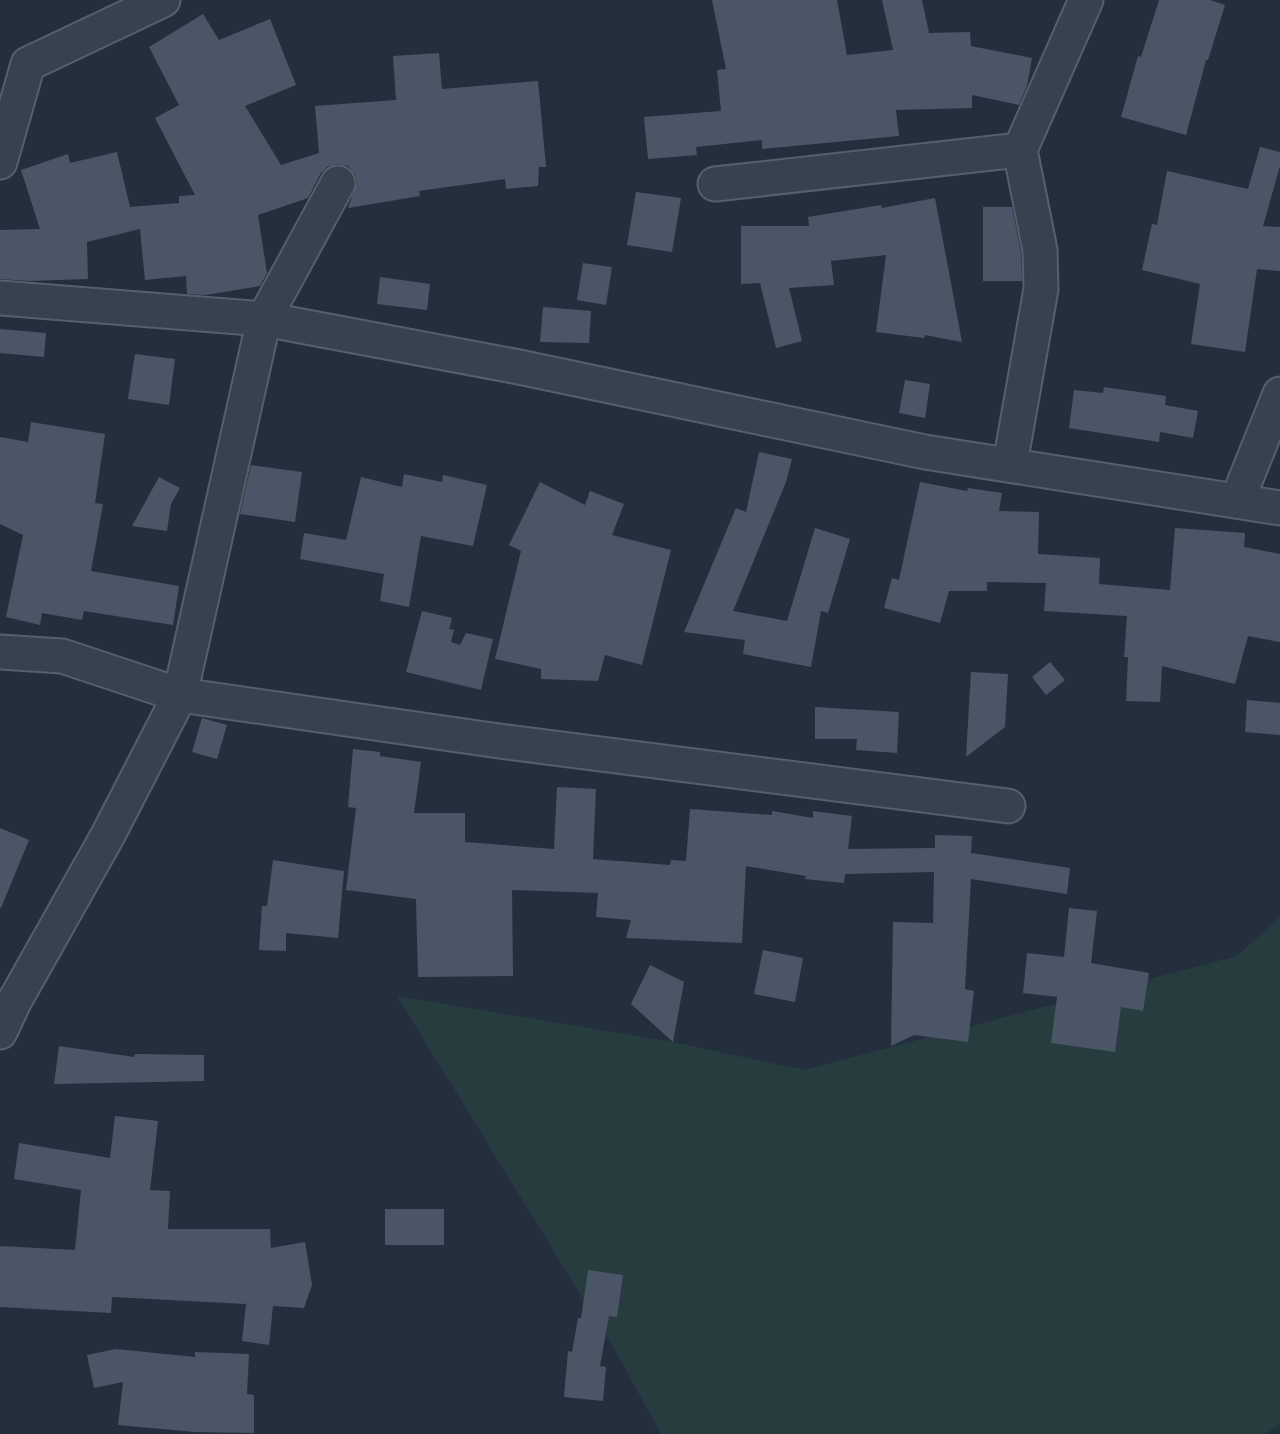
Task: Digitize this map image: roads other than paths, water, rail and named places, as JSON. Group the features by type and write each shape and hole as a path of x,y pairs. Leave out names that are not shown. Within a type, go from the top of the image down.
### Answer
{"street":[{"path":"0,162 28,64 163,0"},
{"path":"1010,464 1041,289 1040,250 1020,150 1086,0"},
{"path":"715,184 1020,150"},
{"path":"0,1032 14,1002 108,835 180,695 264,319 338,183"},
{"path":"0,298 264,319 519,367 925,452 1280,508"},
{"path":"1237,501 1280,394"},
{"path":"0,652 62,656 180,695 512,742 1008,806"}]}
